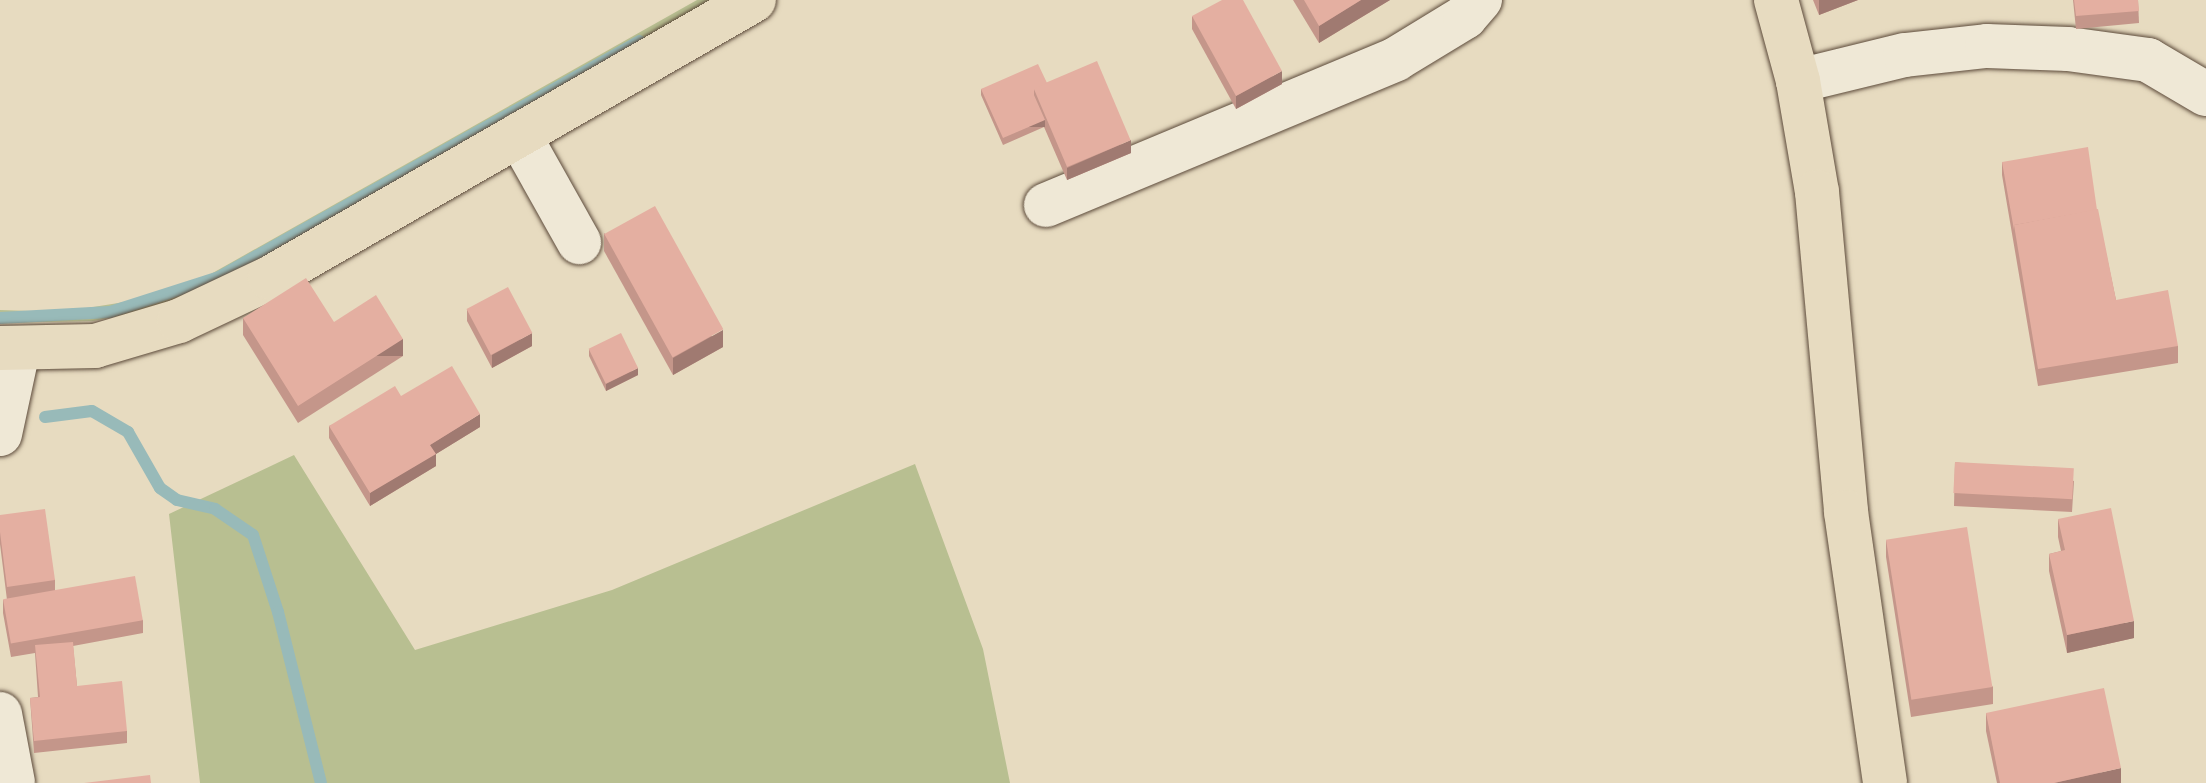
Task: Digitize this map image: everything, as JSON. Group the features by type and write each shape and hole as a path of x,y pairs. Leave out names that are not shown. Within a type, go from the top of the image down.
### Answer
{"main road":[{"path":"9,349 95,346 179,321 270,278 754,0"},
{"path":"1776,0 1798,81 1825,260 1846,512 1885,783"}],"street":[{"path":"1046,205 1396,59 1465,17 1480,0"},
{"path":"1798,81 1905,55 2001,46 2148,60 2206,94"},
{"path":"519,135 579,242"},
{"path":"0,434 9,349"},
{"path":"0,714 8,774"}],"green space":[{"path":"697,0 733,0 203,290 153,309 93,321 0,323 0,310 62,312 137,300 202,279"},
{"path":"294,455 415,650 612,590 915,464 983,649 1010,783 200,783 169,514"}],"building":[{"path":"1222,0 1243,0 1282,71 1236,96 1192,16"},
{"path":"1304,0 1361,0 1319,26"},
{"path":"2074,0 2138,0 2139,11 2076,16"},
{"path":"1097,61 1131,140 1067,167 1033,88"},
{"path":"1038,64 1047,83 1034,89 1034,95 1045,120 1003,138 981,89"},
{"path":"2088,147 2097,210 2014,225 2014,230 2002,162"},
{"path":"655,206 723,329 673,357 604,234"},
{"path":"2098,209 2116,300 2168,290 2178,346 2038,369 2014,225"},
{"path":"306,278 334,322 376,295 403,339 298,406 243,318"},
{"path":"508,287 532,333 491,355 467,309"},
{"path":"621,333 638,368 606,384 589,349"},
{"path":"452,366 480,414 430,445 436,454 370,493 329,426 395,386 401,396"},
{"path":"1955,462 2074,468 2072,499 1953,493"},
{"path":"2111,508 2134,621 2067,635 2049,554 2065,550 2058,519"},
{"path":"45,509 55,580 7,587 0,515"},
{"path":"1967,527 1992,687 1911,700 1886,540"},
{"path":"135,576 143,620 11,644 3,599"},
{"path":"73,642 77,686 122,681 127,731 34,741 30,698 40,697 35,645"},
{"path":"2104,688 2121,768 2054,783 2000,783 1986,713"},
{"path":"150,775 151,783 84,783"}],"waterway":[{"path":"0,318 110,312 219,277 639,41"},
{"path":"45,417 92,411 128,432 160,488 177,500 215,509 253,535 278,612 321,783"}]}
